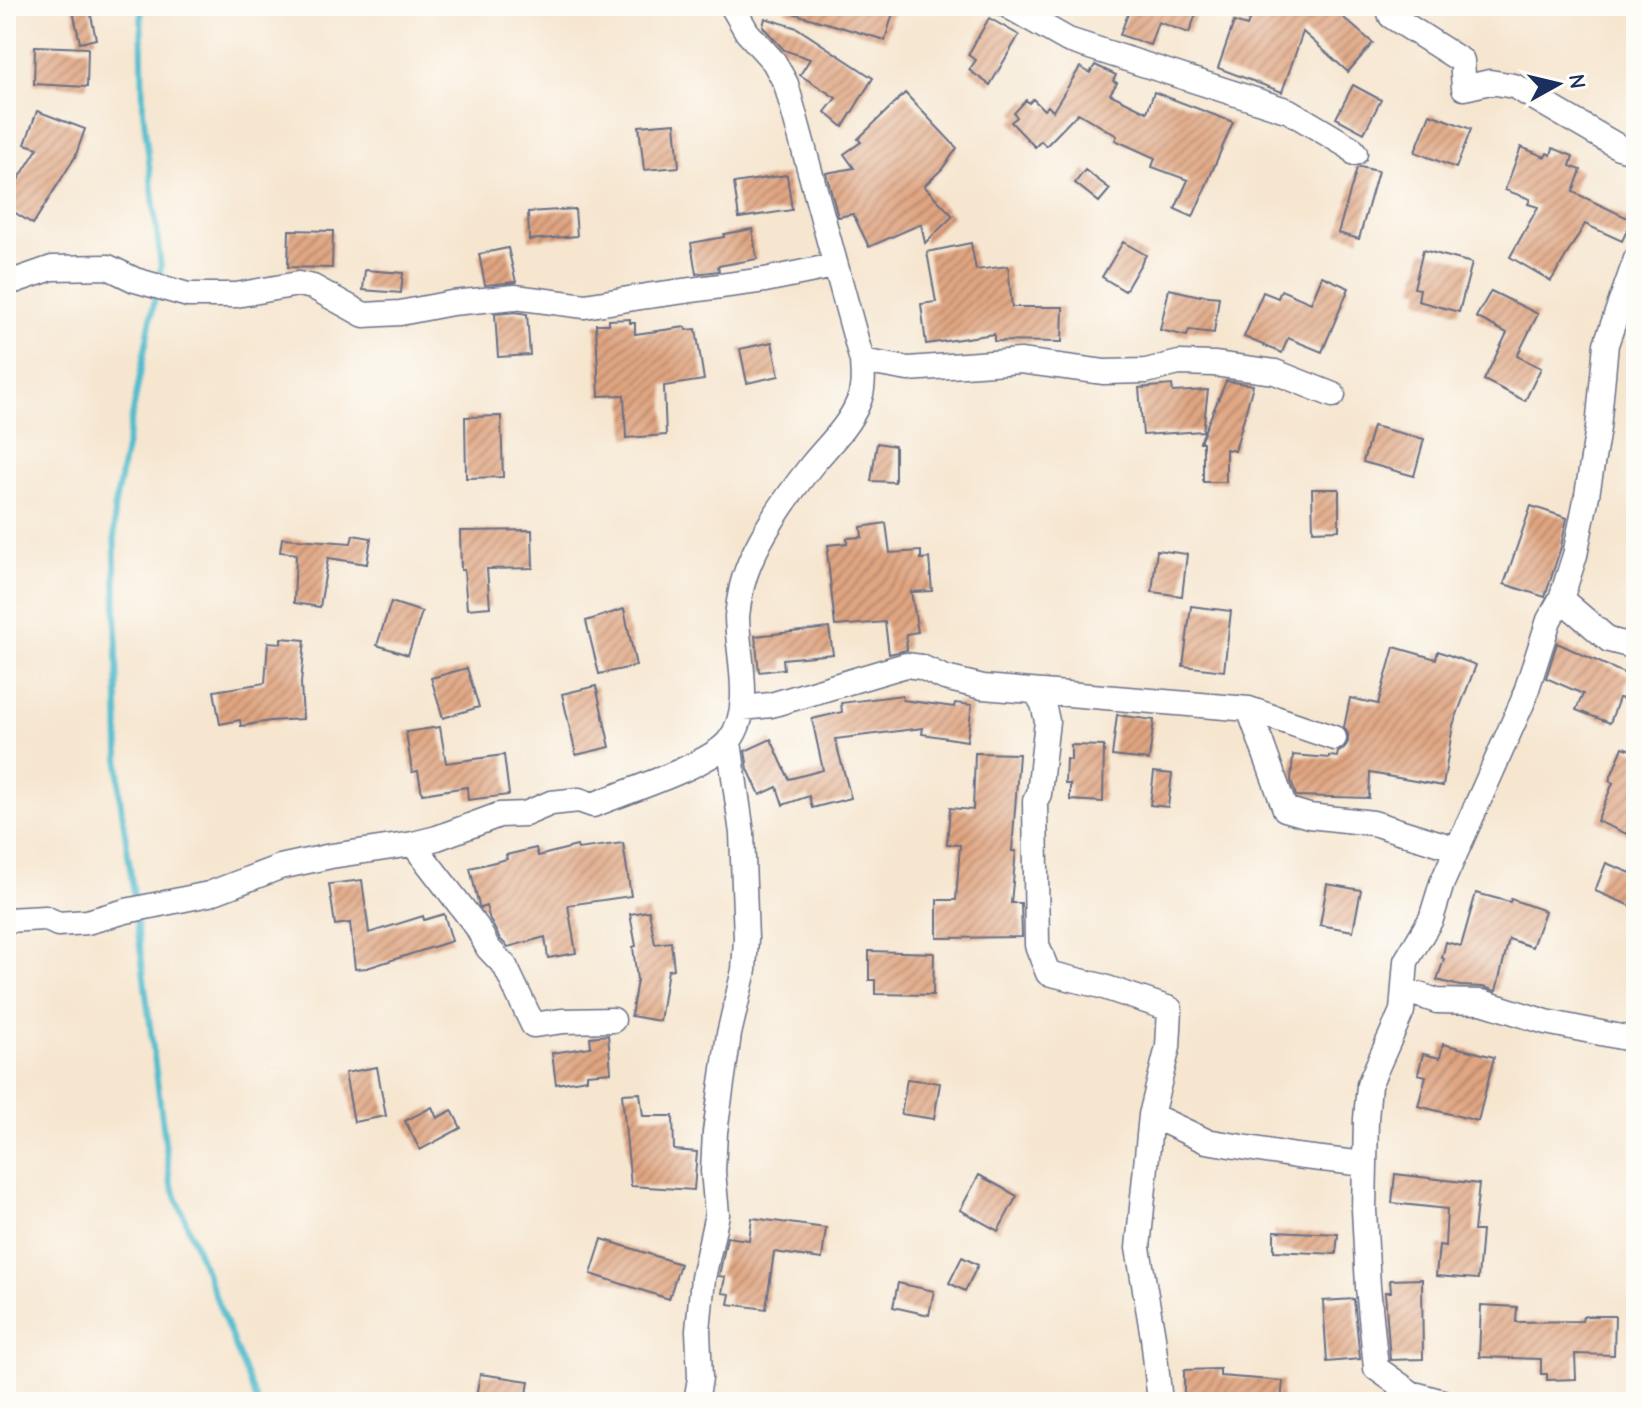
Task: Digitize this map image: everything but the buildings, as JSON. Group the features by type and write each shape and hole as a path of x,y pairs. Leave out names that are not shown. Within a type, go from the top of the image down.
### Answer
{"street":[{"path":"6,920 45,918 58,924 87,922 209,894 280,867 437,838 499,815 525,814 551,803 579,800 593,805 702,762 729,742 743,708 737,615 742,584 780,507 851,419 860,399 863,380 862,361 786,84 774,62 747,32 732,6"},
{"path":"1008,6 1068,40 1289,111 1355,153"},
{"path":"1388,6 1391,16 1462,61 1464,88 1490,82 1514,86 1619,147 1636,152"},
{"path":"1443,1402 1411,1393 1376,1368 1365,1240 1369,1085 1402,1011 1406,961 1431,919 1442,883 1523,701 1549,620 1561,599 1575,555 1587,495 1598,428 1606,344 1636,259"},
{"path":"6,284 52,268 108,267 135,280 188,295 236,295 298,284 313,287 364,315 515,297 585,306 765,280 834,266"},
{"path":"862,361 908,369 1020,361 1104,372 1146,371 1179,363 1214,364 1275,372 1333,395"},
{"path":"1561,599 1609,640 1636,647"},
{"path":"743,708 771,705 906,665 983,687 1249,709 1334,738"},
{"path":"1036,692 1047,721 1039,794 1035,801 1037,945 1048,973 1101,986 1170,1009 1168,1047 1151,1115 1138,1248 1160,1402"},
{"path":"1249,709 1285,809 1309,816 1373,823 1457,849"},
{"path":"696,1402 700,1378 698,1330 703,1278 717,1214 713,1171 715,1132 729,1034 744,970 746,939 742,833 729,742"},
{"path":"413,844 477,927 488,948 505,966 533,1025 613,1020"},
{"path":"1404,990 1437,1001 1482,1002 1546,1022 1636,1040"},
{"path":"1151,1115 1206,1141 1365,1164"}],"waterway":[{"path":"141,6 143,110 161,267 158,281"},
{"path":"135,904 120,797 114,510 156,292"},
{"path":"136,915 170,1181 257,1402"}]}
